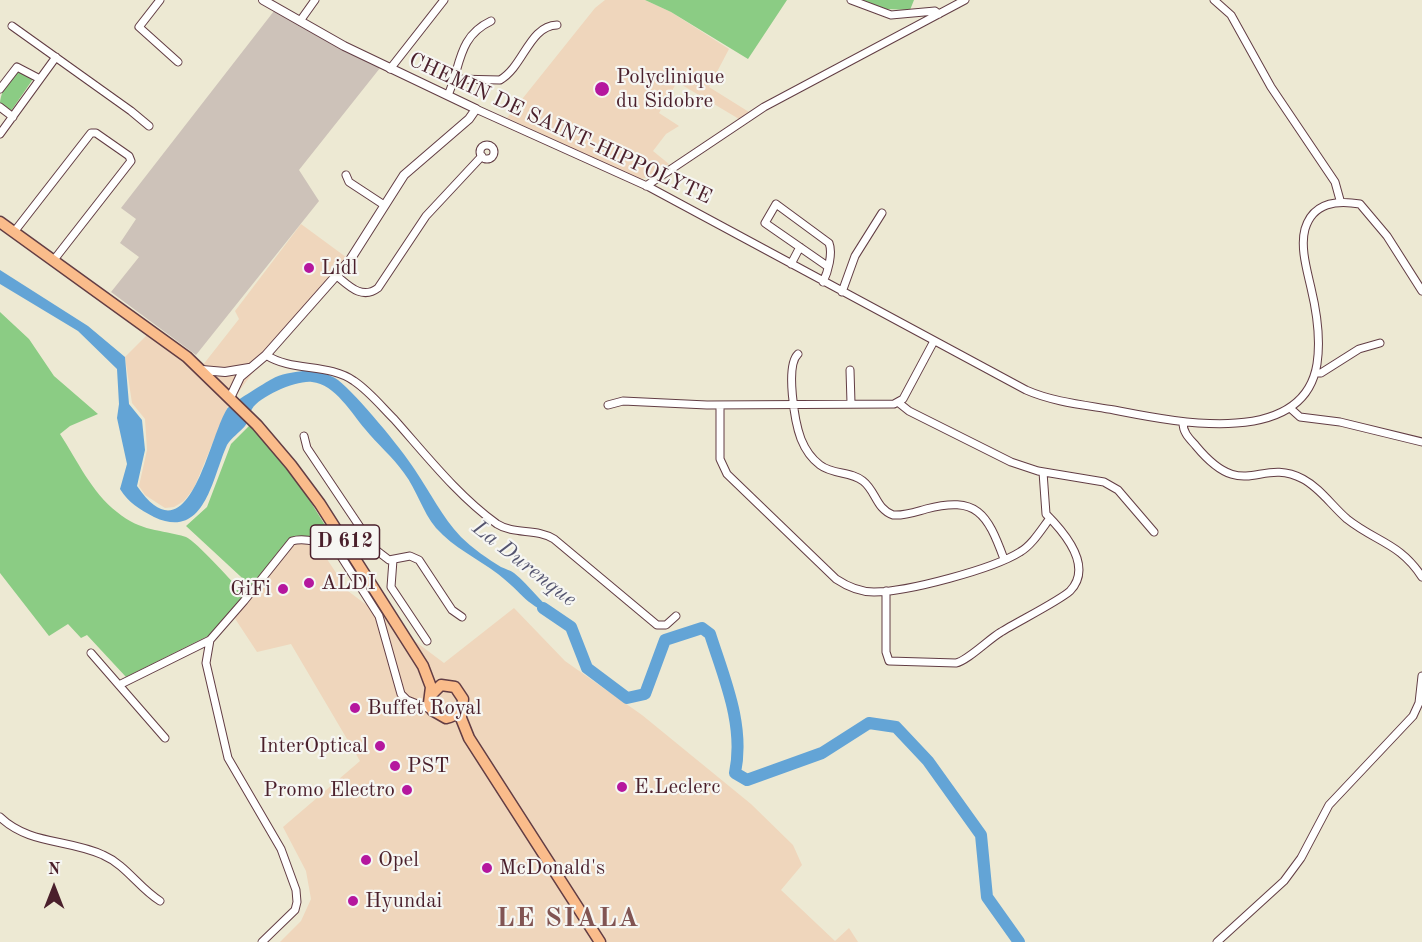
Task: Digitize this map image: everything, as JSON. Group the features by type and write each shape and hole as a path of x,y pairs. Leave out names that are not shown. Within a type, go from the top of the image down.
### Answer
{"main road":[{"name":"D 612","path":"0,222 178,350 202,370 257,425 306,484 423,666 446,685"},
{"name":"D 612","path":"423,666 430,695"},
{"path":"469,738 446,718 437,715 432,710 430,695 437,687 446,685 455,687 461,694 461,718 469,738 600,942"},
{"path":"446,718 455,715 461,708"}],"street":[{"path":"160,0 139,27 178,62"},
{"name":"CHEMIN DE SAINT-HIPPOLYTE","path":"263,0 390,69 646,186 934,341 1042,396 1183,423 1211,425 1273,416 1290,408"},
{"path":"300,21 315,0"},
{"path":"390,69 444,0"},
{"path":"851,0 891,15 936,11 939,14"},
{"path":"646,186 764,107 892,41 965,0"},
{"path":"1214,0 1231,15 1271,87 1335,182 1340,200"},
{"path":"448,95 456,80 461,50 480,27 492,21"},
{"path":"456,80 500,80 526,54 530,43 543,28 557,25"},
{"path":"12,26 149,126"},
{"path":"0,134 56,57"},
{"path":"0,89 17,67 40,80"},
{"path":"0,107 13,117"},
{"path":"232,400 237,383 250,368 266,356 337,276 356,251 404,175 468,119 476,109"},
{"path":"14,232 91,133 96,133 129,156 131,161 53,261"},
{"path":"337,276 358,291 371,293 378,288 426,216 482,156"},
{"path":"346,175 349,182 384,205"},
{"path":"1422,291 1387,236 1360,204 1340,200 1318,209 1310,219 1304,233 1304,252 1318,330 1315,373 1305,393 1290,408 1300,417 1340,422 1422,442"},
{"path":"823,282 827,266 830,243 776,204 765,223 827,266"},
{"path":"842,291 855,256 882,213"},
{"path":"791,264 802,248"},
{"path":"899,402 934,341"},
{"path":"1315,373 1321,373 1363,347 1380,344"},
{"path":"798,354 792,364 795,405 802,440 820,465 863,481 881,508 893,515 950,504 972,507 989,524 1004,559"},
{"path":"266,356 277,361 324,370 353,380 372,396 462,494 497,524 508,529 537,531 554,539 657,625 666,625 676,616"},
{"path":"202,370 225,372 250,368"},
{"path":"850,370 851,404"},
{"path":"608,405 623,401 720,406 899,402 909,411 1011,462 1043,472 1104,482 1118,490 1154,532"},
{"path":"720,406 720,459 731,479 842,583 861,591 886,591 960,576 1020,552 1035,539 1050,518"},
{"path":"1183,423 1185,433 1208,459 1222,470 1240,477 1279,472 1302,479 1352,522 1404,554 1422,577"},
{"path":"304,436 307,448 379,553 393,560 410,556 420,560 452,610 462,618"},
{"path":"886,591 886,652 890,661 964,662 983,643 1070,590 1078,571 1077,555 1059,527 1046,514 1043,472"},
{"path":"348,548 366,536"},
{"path":"119,685 210,640 244,601 286,546 298,539 336,550 379,616 401,694 412,702 432,710"},
{"path":"393,560 391,587 427,640"},
{"path":"210,640 207,671 226,752 281,849 297,896 295,910 262,942"},
{"path":"91,653 165,738"},
{"path":"1217,942 1284,881 1298,863 1329,805 1413,716 1419,703 1422,676"},
{"path":"412,702 430,695"},
{"path":"0,817 14,828 31,836 87,849 107,857 160,902"}],"shaded area":[{"name":"Polyclinique du Sidobre","path":"605,0 645,0 671,12 729,49 709,87 749,112 739,119 677,82 659,113 679,126 666,134 653,151 669,164 645,178 640,179 507,118 595,8"},
{"path":"274,11 380,68 299,170 319,201 196,355 111,292 139,257 120,243 136,219 121,208"},
{"path":"301,224 350,260 266,355 228,406 194,488 184,501 174,507 165,508 145,495 139,486 147,450 145,419 132,403 125,357 147,335 199,370 239,319 235,311"},
{"path":"302,542 323,553 348,591 444,663 514,608 565,661 642,715 751,804 793,845 802,865 781,890 835,941 849,928 858,942 280,942 301,921 311,899 306,871 283,827 360,761 291,644 257,652 234,617 294,543"}],"green space":[{"path":"645,0 787,0 748,59 671,12"},
{"path":"858,0 914,0 910,10 886,9"},
{"path":"21,70 33,79 11,111 0,104 0,100 10,79"},
{"path":"0,312 29,339 54,376 98,414 70,426 60,434 100,495 117,512 134,523 191,540 245,595 210,635 126,677 87,635 81,638 68,624 49,636 0,573"},
{"path":"251,424 297,480 333,538 328,542 303,536 294,538 280,549 253,588 186,526 207,507 231,444"}],"water":[{"path":"0,270 88,326 125,357 129,404 142,420 145,450 137,486 155,506 170,510 183,503 204,467 229,407 279,376 303,371 321,372 338,380 378,422 421,478 442,513 461,537 491,561 514,573 559,617 532,604 498,574 443,535 431,521 413,486 400,467 342,401 320,384 305,382 289,386 256,404 245,426 227,445 204,502 196,513 185,521 171,522 144,511 131,502 120,489 127,464 117,418 119,404 117,369 78,331 0,284"}],"waterway":[{"name":"La Durenque","path":"543,608 571,627 587,668 627,698 645,694 665,640 702,628 710,634 732,702 737,737 735,773 747,780 822,753 869,723 896,727 928,761 981,835 987,897 1019,942"}],"place":[{"name":"Polyclinique du Sidobre","path":"602,89"},
{"name":"Lidl","path":"309,268"},
{"name":"ALDI","path":"309,583"},
{"name":"GiFi","path":"283,589"},
{"name":"Buffet Royal","path":"355,708"},
{"name":"InterOptical","path":"380,746"},
{"name":"PST","path":"395,766"},
{"name":"E.Leclerc","path":"622,787"},
{"name":"Promo Electro","path":"407,790"},
{"name":"Opel","path":"366,860"},
{"name":"McDonald's","path":"487,868"},
{"name":"Hyundai","path":"353,901"}],"district":[{"name":"LE SIALA","path":"568,919"}]}
